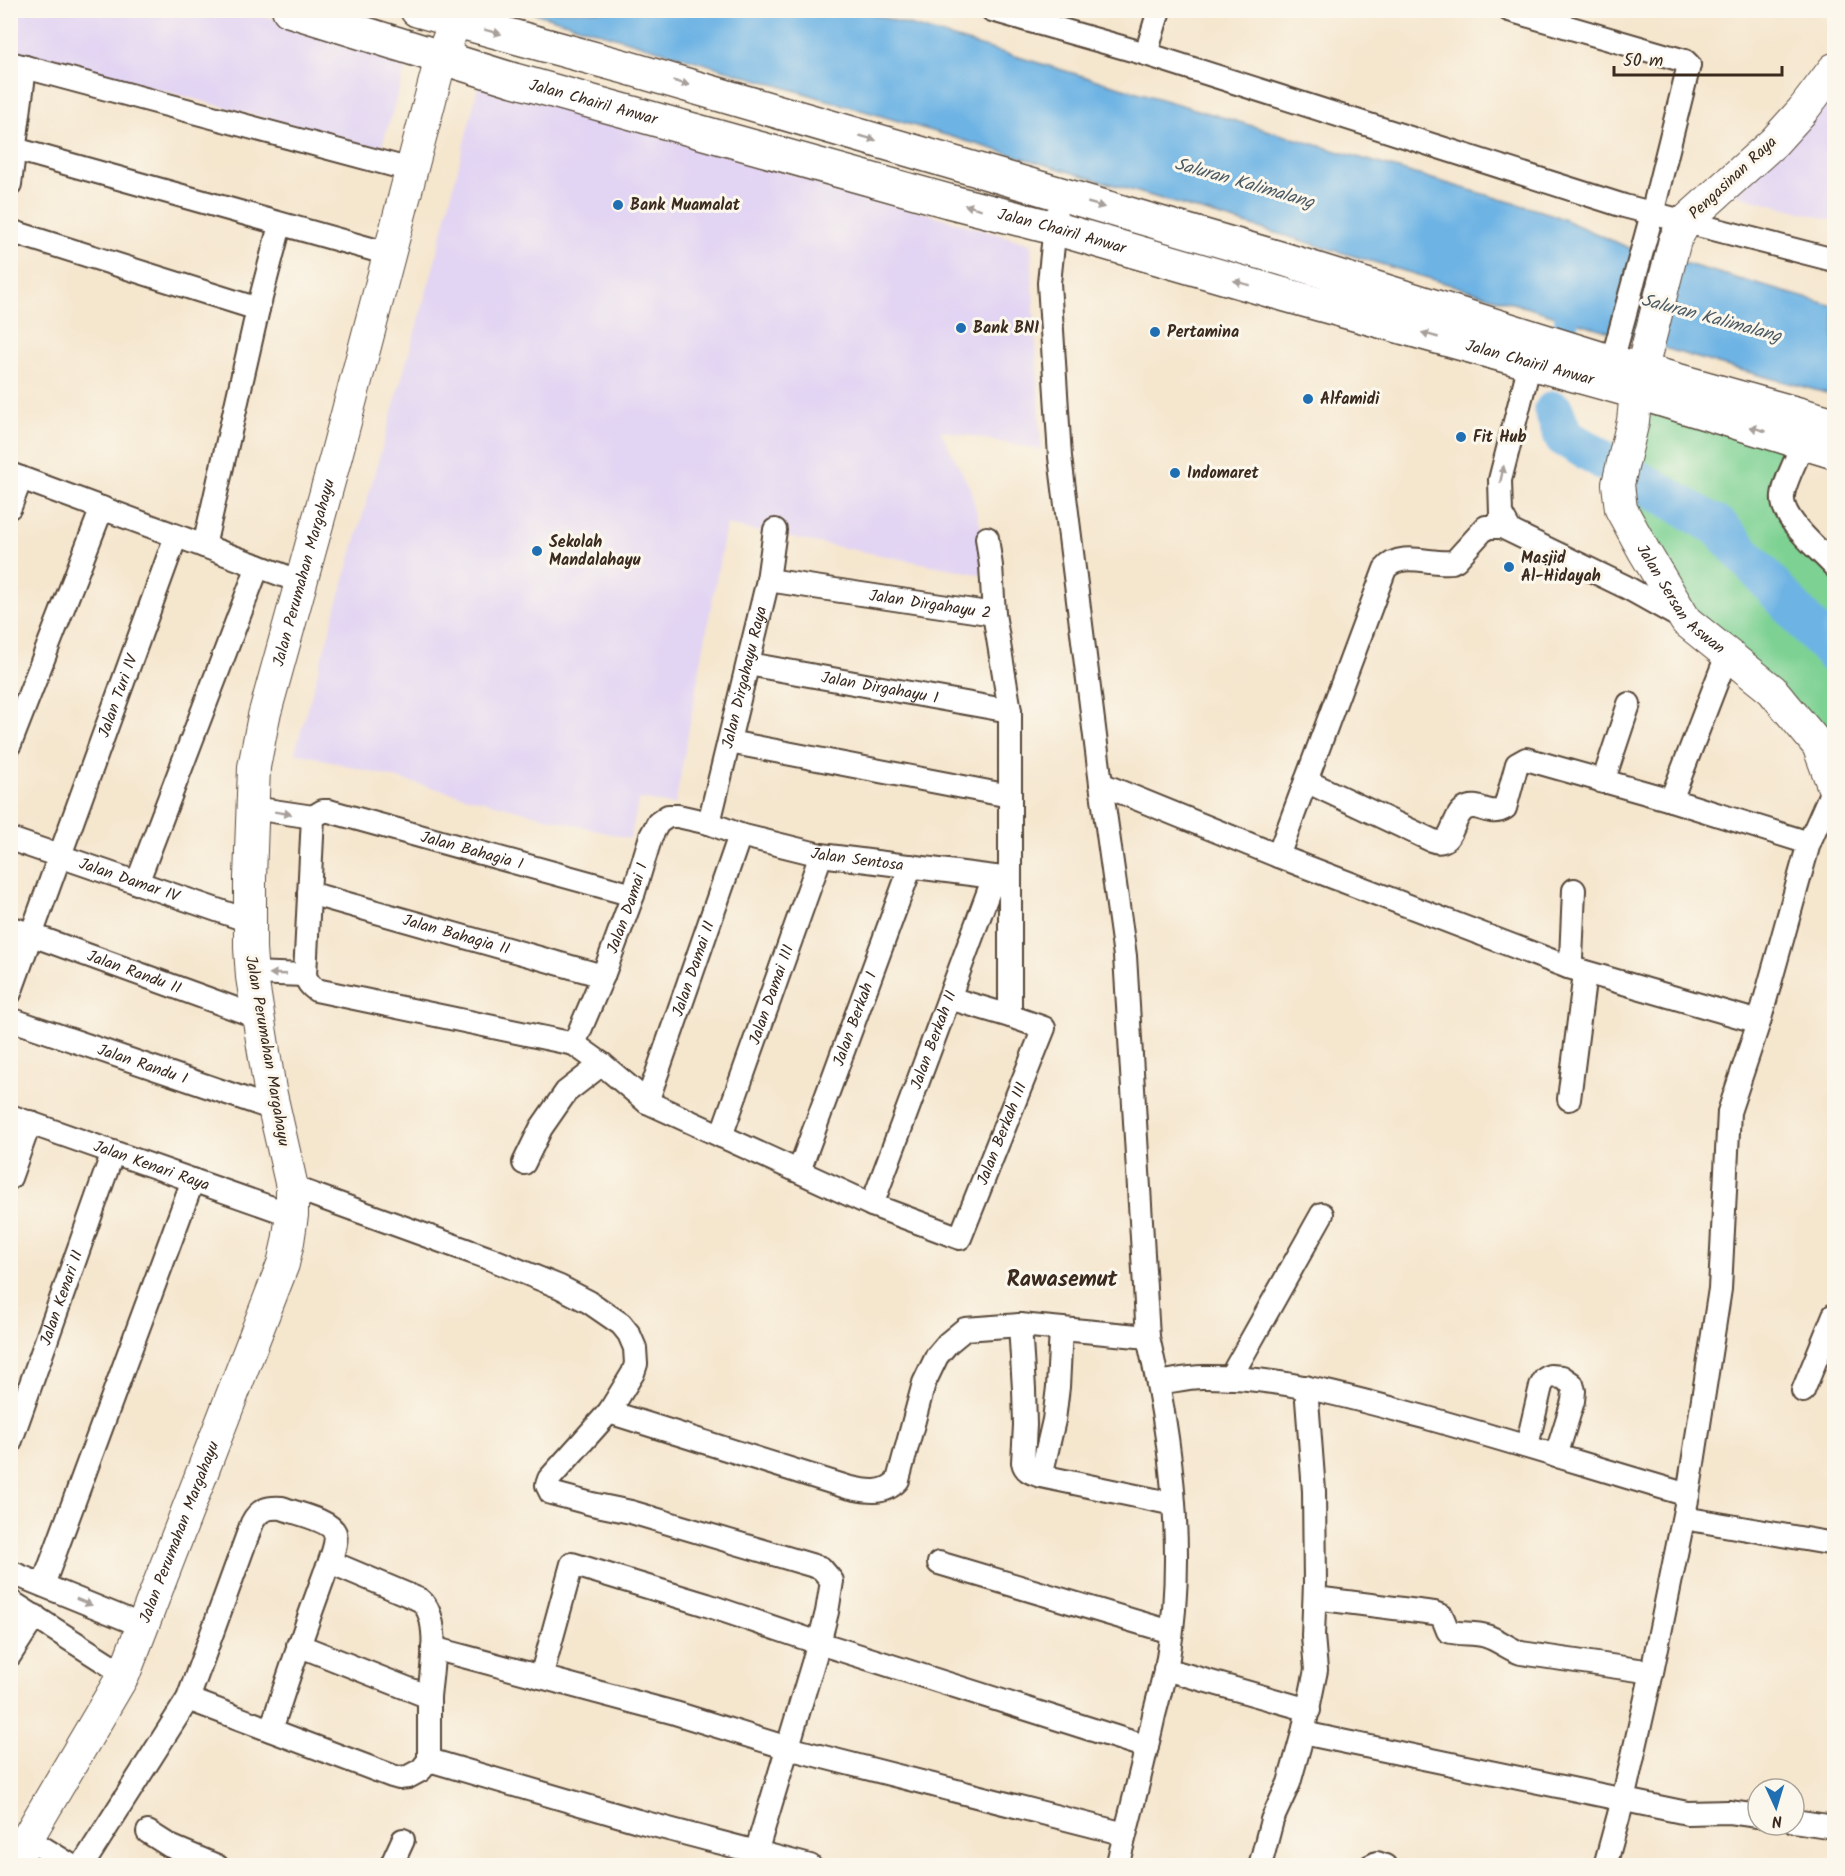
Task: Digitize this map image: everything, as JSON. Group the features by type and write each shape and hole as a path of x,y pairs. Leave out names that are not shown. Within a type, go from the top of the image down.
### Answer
{"main road":[{"name":"Jalan Chairil Anwar","path":"289,10 441,58 1530,363 1627,374 1834,424"},
{"name":"Jalan Chairil Anwar","path":"417,10 625,67 1283,259 1627,374 1803,443 1834,452"}],"street":[{"path":"992,10 1146,54 1652,214 1680,230 1834,261"},
{"path":"1146,54 1159,10"},
{"path":"1509,10 1688,63 1689,69 1644,245 1627,374"},
{"name":"Jalan Perumahan Margahayu","path":"11,1866 60,1857 124,1674 283,1264 288,1242 292,1201 251,973 249,921 255,767 264,716 336,456 441,58 455,22"},
{"path":"10,184 15,149 18,65 411,170"},
{"name":"Pengasinan Raya","path":"1680,230 1774,142 1802,111 1834,69"},
{"path":"15,149 389,254"},
{"path":"1061,194 1054,228 1049,283 1060,457 1125,956 1148,1337 1158,1383 1174,1504 1176,1570 1171,1632 1165,1669 1117,1866"},
{"path":"204,546 258,309 280,225"},
{"path":"1627,374 1680,230"},
{"path":"10,231 258,309"},
{"path":"1510,530 1501,514 1500,480 1530,363"},
{"name":"Jalan Sersan Aswan","path":"1627,374 1618,484 1621,508 1686,621 1772,690 1818,745 1834,787"},
{"path":"1803,443 1783,493 1783,504 1794,524 1834,566"},
{"path":"10,507 16,476 301,582"},
{"path":"10,744 102,508"},
{"path":"1278,856 1385,569 1394,561 1405,559 1452,562 1486,527 1497,526 1510,530 1626,587 1686,621"},
{"name":"Jalan Dirgahayu Raya","path":"709,823 768,580 775,530"},
{"name":"Jalan Turi IV","path":"10,993 21,931 60,856 176,536"},
{"path":"987,538 994,614"},
{"path":"1626,587 1644,551"},
{"path":"137,883 258,566"},
{"name":"Jalan Dirgahayu 2","path":"768,580 994,614 1010,711 1010,796 1002,878 1010,1016"},
{"path":"1671,800 1727,655"},
{"name":"Jalan Dirgahayu 1","path":"748,664 1010,711"},
{"path":"1604,782 1629,704"},
{"path":"729,742 1010,796"},
{"path":"1306,781 1439,842 1448,838 1461,812 1466,808 1473,807 1491,812 1505,808 1517,765 1526,759 1671,800 1809,843"},
{"path":"1101,783 1278,856 1577,970 1759,1022"},
{"path":"1605,1866 1623,1800 1652,1672 1688,1495 1720,1289 1729,1112 1759,1022 1809,843 1834,787"},
{"name":"Jalan Bahagia I","path":"253,808 313,817 323,811 329,811 633,896"},
{"name":"Jalan Damai I","path":"574,1044 603,976 633,896 651,836 658,823 663,818 673,815 709,823"},
{"path":"313,817 305,975 308,984 316,990 574,1044 647,1102 872,1205"},
{"name":"Jalan Sentosa","path":"709,823 740,835 821,855 1002,878"},
{"name":"Jalan Damai II","path":"647,1102 740,835"},
{"name":"Jalan Damar IV","path":"10,838 249,921"},
{"name":"Jalan Damai III","path":"720,1136 821,855"},
{"name":"Jalan Berkah I","path":"799,1171 911,866"},
{"name":"Jalan Berkah II","path":"872,1205 948,998 1002,878"},
{"path":"1569,1099 1577,970 1571,959 1574,890"},
{"name":"Jalan Bahagia II","path":"309,893 603,976"},
{"name":"Jalan Randu II","path":"21,931 258,1017"},
{"path":"251,973 305,975"},
{"path":"948,998 1010,1016"},
{"name":"Jalan Berkah III","path":"872,1205 960,1238 1044,1028 1010,1016"},
{"name":"Jalan Randu I","path":"10,1019 274,1110"},
{"path":"524,1163 541,1128 566,1092 602,1064"},
{"path":"10,1178 20,1119"},
{"name":"Jalan Kenari Raya","path":"20,1119 193,1180 292,1201 491,1259 550,1282 589,1302 621,1324 629,1334 633,1342 636,1364 628,1383 609,1412 549,1479 547,1485 549,1491 592,1504 631,1512 821,1568 831,1578 832,1584 819,1643"},
{"name":"Jalan Kenari II","path":"10,1443 113,1152"},
{"path":"43,1585 193,1180"},
{"path":"1230,1378 1322,1214"},
{"path":"1803,1391 1834,1315"},
{"path":"609,1412 847,1487 868,1492 882,1491 893,1486 898,1480 924,1383 937,1356 965,1329 1020,1325 1148,1337"},
{"path":"1020,1325 1025,1425 1023,1462 1026,1470 1041,1476 1174,1504"},
{"path":"1041,1476 1054,1420 1061,1329"},
{"path":"1527,1446 1541,1386 1550,1376 1562,1377 1572,1384 1574,1395 1556,1456"},
{"path":"1158,1383 1201,1377 1279,1382 1306,1387 1527,1446 1688,1495"},
{"path":"1260,1866 1272,1820 1288,1783 1303,1733 1316,1670 1313,1636 1314,1491 1306,1387"},
{"path":"60,1857 188,1699 256,1515 267,1508 282,1508 326,1523 336,1537 330,1562 298,1645 271,1730"},
{"path":"1684,1518 1834,1544"},
{"path":"188,1699 399,1778 421,1770 429,1760 429,1697 434,1648 430,1617 420,1600 330,1562"},
{"path":"939,1563 1171,1632"},
{"path":"541,1677 572,1564 707,1605 1147,1747"},
{"path":"10,1572 143,1626"},
{"path":"1315,1598 1434,1613 1442,1616 1448,1630 1488,1636 1511,1650 1521,1653 1652,1672"},
{"path":"10,1601 124,1674"},
{"path":"10,1655 35,1616"},
{"path":"754,1858 819,1643"},
{"path":"298,1645 429,1697"},
{"path":"434,1648 675,1713 788,1748 1125,1834"},
{"path":"1165,1669 1308,1710"},
{"path":"1303,1733 1687,1813 1729,1812 1746,1814"},
{"path":"429,1760 638,1821 754,1858 810,1866"},
{"path":"1806,1823 1834,1827"},
{"path":"148,1832 170,1846 216,1866"},
{"path":"391,1866 403,1840"},
{"path":"1371,1866 1377,1863 1385,1866"}],"shaded area":[{"path":"10,11 245,11 409,57 381,149 11,50"},
{"name":"Sekolah Mandalahayu","path":"479,83 1031,244 1041,450 940,430 970,488 994,577 726,525 675,805 639,799 630,839 295,752 433,269"},
{"path":"1834,97 1834,221 1735,194"}],"green space":[{"path":"1636,392 1803,443 1782,497 1834,566 1834,788 1727,655 1621,509"}],"water":[{"name":"Saluran Kalimalang","path":"527,11 862,11 1551,214 1627,247 1834,306 1834,395 1718,364"}],"waterway":[{"path":"1566,319 1566,325"},
{"path":"1554,411 1564,437 1719,527 1834,654"}],"place":[{"name":"Bank Muamalat","path":"618,205"},
{"name":"Bank BNI","path":"961,328"},
{"name":"Pertamina","path":"1155,332"},
{"name":"Alfamidi","path":"1308,399"},
{"name":"Fit Hub","path":"1461,437"},
{"name":"Indomaret","path":"1175,473"},
{"name":"Sekolah Mandalahayu","path":"537,551"},
{"name":"Masjid Al-Hidayah","path":"1509,567"}],"district":[{"name":"Rawasemut","path":"1062,1280"}]}
